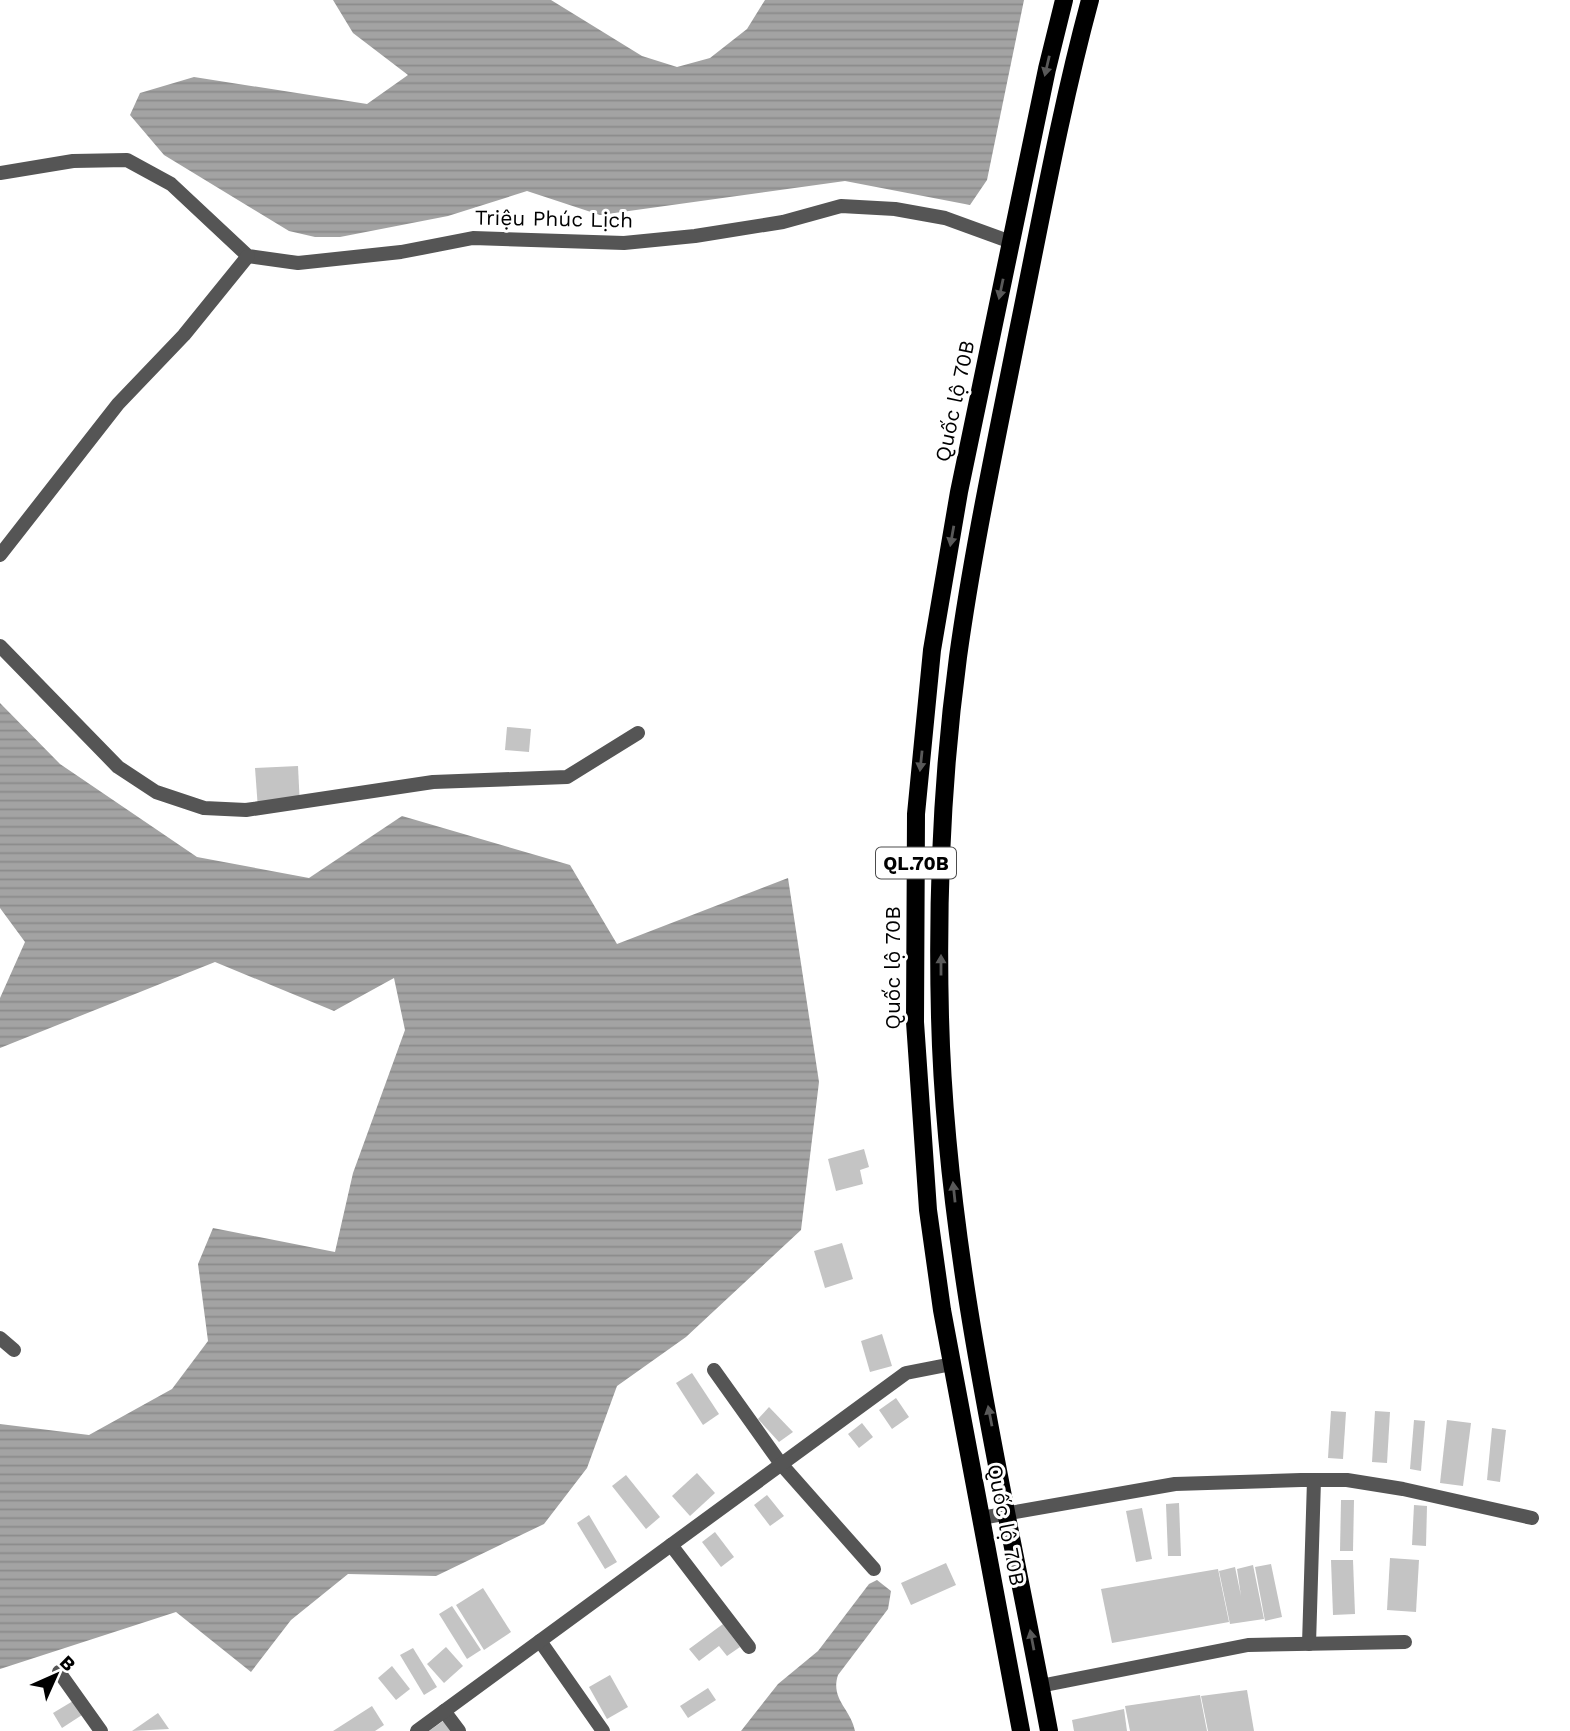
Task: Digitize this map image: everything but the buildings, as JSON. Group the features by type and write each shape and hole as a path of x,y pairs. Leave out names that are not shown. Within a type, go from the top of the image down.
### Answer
{"main road":[{"name":"Quốc lộ 70B","path":"1021,1731 952,1364 928,1210 920,1131 915,1022 916,814 932,650 959,492 1064,0"},
{"name":"Quốc lộ 70B","path":"1049,1731 968,1303 948,1136 940,1018 942,819 958,657 985,498 1068,81 1090,0"},
{"path":"959,492 985,498"},
{"path":"984,1536 1010,1523"}],"street":[{"path":"0,173 73,161 127,160 171,184 248,256 184,335 118,404 0,555"},
{"name":"Triệu Phúc Lịch","path":"248,256 298,263 401,252 473,238 624,243 783,222 841,206 895,209 945,218 1011,242"},
{"path":"0,646 118,767 156,792 204,808 246,810 433,782 568,777 638,733"},
{"path":"0,1338 13,1350"},
{"path":"417,1731 906,1373 952,1364"},
{"path":"714,1370 781,1464 874,1569"},
{"path":"1309,1644 1314,1480"},
{"path":"981,1518 1010,1523 1175,1484 1314,1480 1347,1480 1403,1489 1532,1518"},
{"path":"671,1545 749,1647"},
{"path":"540,1641 603,1731"},
{"path":"1040,1686 1248,1645 1405,1643"},
{"path":"59,1672 101,1731"},
{"path":"444,1711 459,1731"}],"shaded area":[{"path":"333,0 551,0 642,56 677,67 710,58 747,29 765,0 1024,0 987,180 970,205 845,181 600,215 527,191 448,216 340,237 315,237 289,231 164,155 130,115 140,93 194,77 367,104 408,75 353,33"},
{"path":"0,703 60,764 197,857 309,878 402,816 570,865 617,944 788,878 819,1082 801,1230 686,1337 617,1386 587,1468 544,1524 436,1576 348,1574 291,1620 251,1672 176,1612 0,1669 0,1424 89,1435 172,1389 208,1341 198,1264 213,1228 335,1252 353,1173 405,1030 394,978 334,1011 215,962 0,1048 0,998 25,942 0,908"},
{"path":"877,1580 891,1591 888,1609 838,1675 836,1683 839,1697 855,1731 741,1731 778,1684 818,1651 869,1584"}]}
